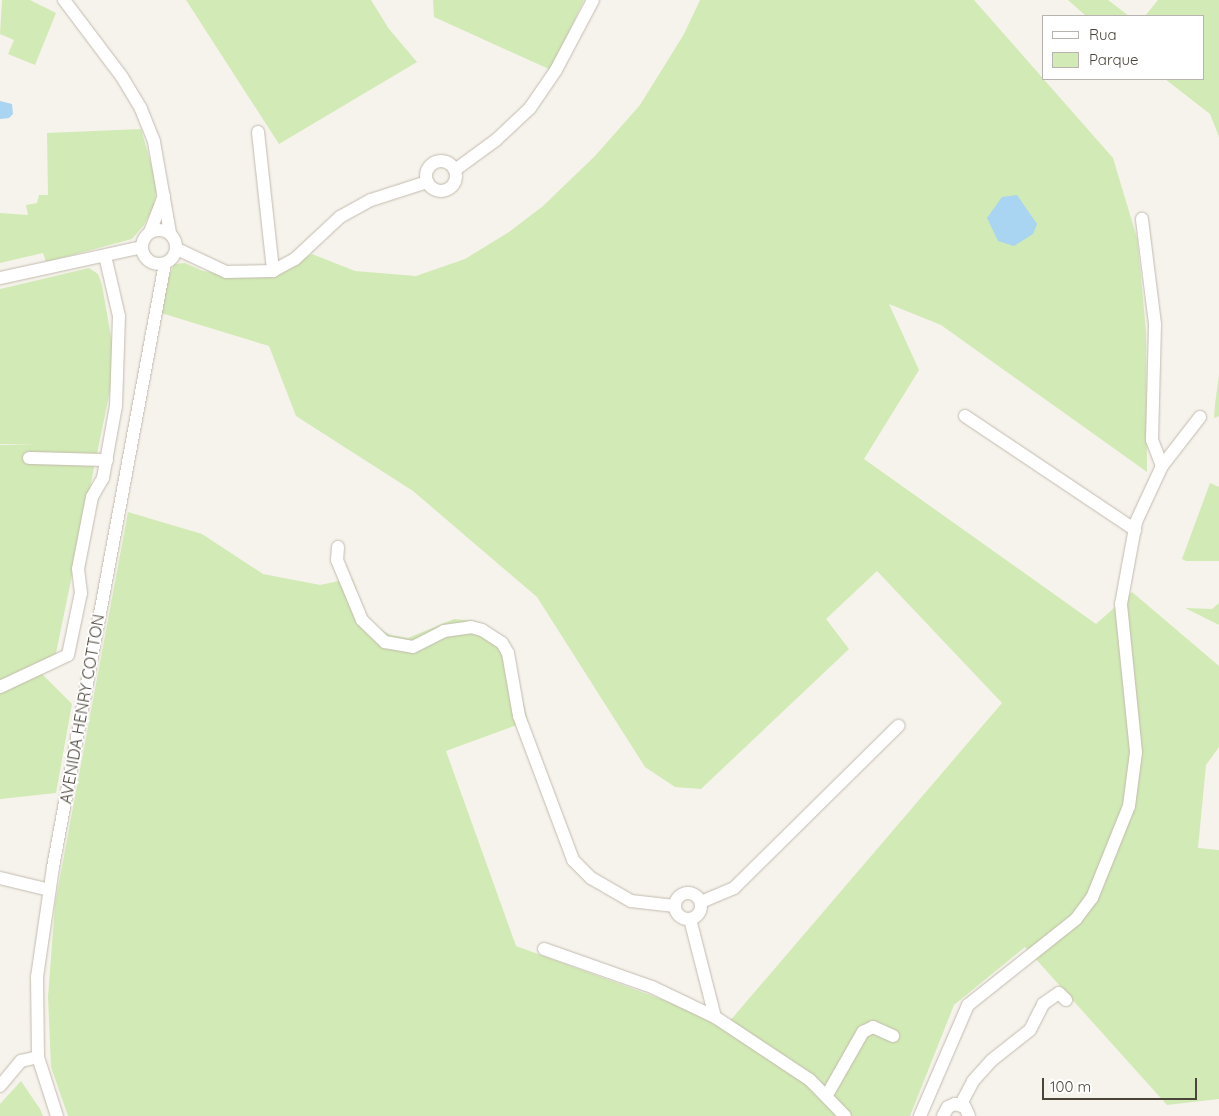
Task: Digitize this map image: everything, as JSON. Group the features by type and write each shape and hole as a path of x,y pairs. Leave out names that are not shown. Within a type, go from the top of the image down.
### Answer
{"street":[{"path":"64,0 122,77 141,109 154,142 170,233 177,249 226,272 273,271 295,259 340,217 371,200 427,182"},
{"path":"455,170 496,140 544,90 593,0"},
{"path":"258,132 273,271"},
{"path":"435,162 447,162 455,170 455,182 447,190 435,190 427,182 427,170 435,162"},
{"path":"0,278 142,247 164,196"},
{"path":"1142,219 1155,324 1152,440 1162,466"},
{"path":"150,232 160,229 170,233"},
{"path":"142,247 152,262 156,302"},
{"path":"156,302 165,263 177,249"},
{"path":"0,687 68,655 81,593 78,569 92,497 103,478 116,406 120,346 119,316 105,256"},
{"path":"152,262 165,263"},
{"name":"AVENIDA HENRY COTTON","path":"57,1116 38,1057 37,977 50,890 156,302"},
{"path":"965,416 1135,530"},
{"path":"960,1104 950,1105 943,1115 920,1116 968,1005 1076,919 1092,898 1130,806 1136,752 1122,604 1135,530 1162,466 1200,417"},
{"path":"29,458 107,460"},
{"path":"338,547 337,560 362,620 385,642 413,647 444,631 471,627 482,630 502,643 508,653 519,716 573,860 590,878 631,901 675,906"},
{"path":"701,902 734,888 898,726"},
{"path":"0,878 50,890"},
{"path":"686,893 696,895 701,902 699,913 690,919 680,916 675,906 679,896 686,893"},
{"path":"690,919 715,1017"},
{"path":"544,949 652,987 715,1017 774,1053 827,1095 845,1116"},
{"path":"960,1104 973,1081 992,1060 1030,1030 1044,1004 1059,993 1066,1000"},
{"path":"827,1095 863,1032 873,1027 893,1036"},
{"path":"0,1086 21,1061 38,1057"},
{"path":"960,1104 969,1116"}],"green space":[{"path":"2,0 30,0 56,13 35,65 8,54 14,40 0,34"},
{"path":"186,0 371,0 389,29 417,62 279,144"},
{"path":"433,0 584,0 551,70 434,17"},
{"path":"700,0 974,0 1042,77 1042,80 1044,80 1113,158 1137,238 1146,332 1147,472 941,325 889,304 919,370 864,459 1096,624 1132,592 1219,666 1219,747 1206,765 1198,848 1219,850 1219,1099 1167,1105 1025,947 954,1005 910,1116 68,1116 51,1067 48,997 55,904 128,512 202,534 263,574 320,585 352,578 363,608 373,626 391,635 408,638 454,619 475,621 508,641 528,721 446,751 516,946 680,1006 723,1029 1002,703 877,571 826,619 849,649 701,789 675,787 645,767 537,597 413,491 296,416 269,346 161,313 166,283 174,264 185,263 203,271 230,275 276,275 312,254 355,271 416,276 465,259 509,232 543,206 595,156 640,105 684,34"},
{"path":"1068,0 1108,0 1128,15 1085,15"},
{"path":"1158,0 1219,0 1219,137 1210,114 1166,80 1204,80 1204,15 1146,15"},
{"path":"141,129 157,185 154,206 144,225 132,239 46,262 43,253 0,263 0,213 28,215 26,205 37,203 39,195 48,195 47,133"},
{"path":"89,268 98,274 102,285 115,360 113,376 55,658 37,669 72,704 56,793 0,799 0,445 38,444 0,444 0,289"},
{"path":"1219,375 1219,416 1214,418 1215,404"},
{"path":"1210,483 1219,487 1219,561 1186,561 1182,559"},
{"path":"1219,603 1219,625 1185,608 1212,609"},
{"path":"21,1081 43,1116 0,1116 0,1104"}],"water":[{"path":"0,101 12,104 13,114 9,118 0,119"},
{"path":"1017,195 1037,224 1033,234 1014,246 998,241 987,218 1002,197"}]}
